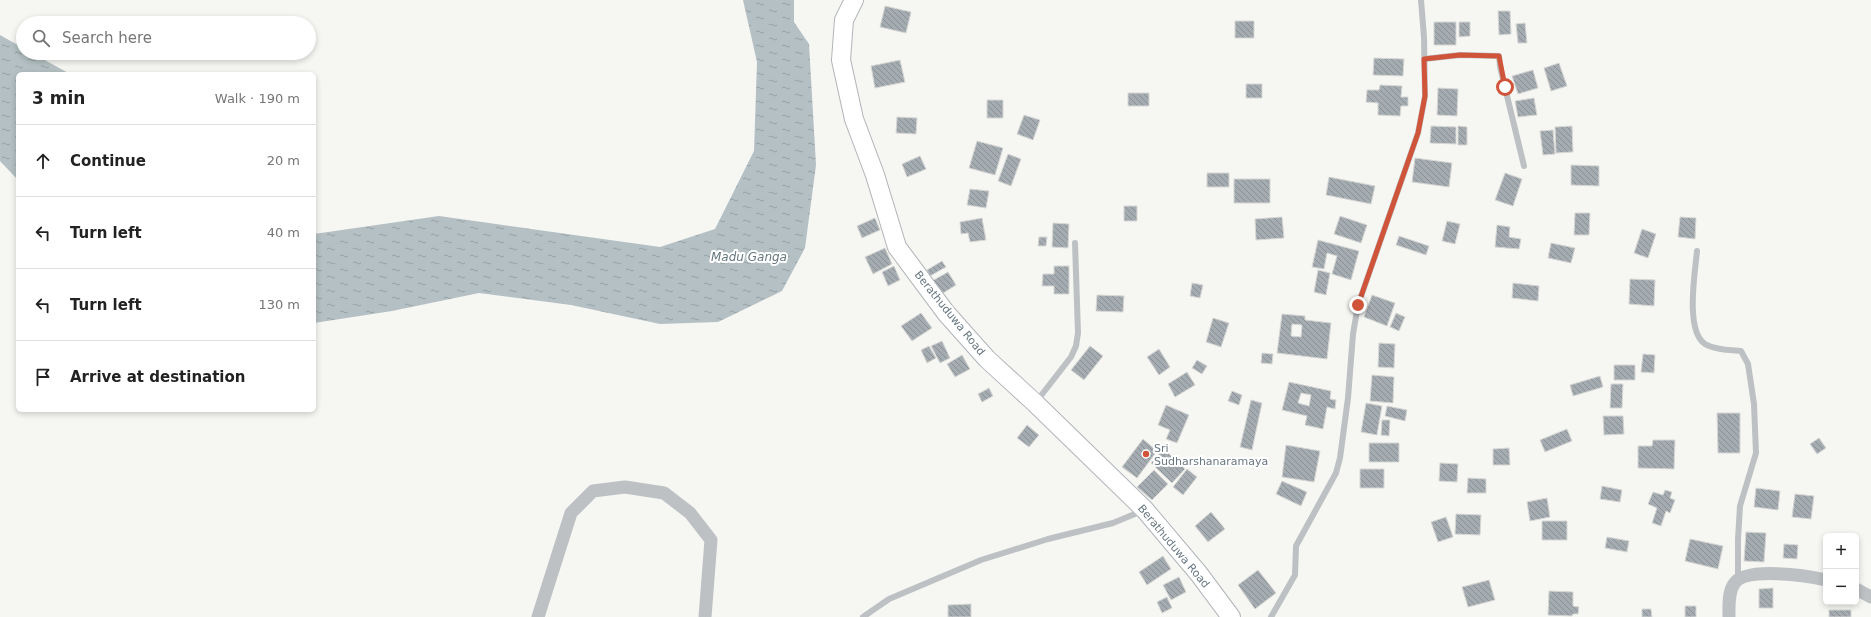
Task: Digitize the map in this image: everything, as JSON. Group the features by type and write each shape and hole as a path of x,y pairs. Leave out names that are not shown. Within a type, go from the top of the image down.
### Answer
{"street":[{"name":"Berathuduwa Road","path":"854,0 844,20 841,60 854,119 875,175 897,248 946,313 982,353 1145,510 1199,574 1231,617"},
{"path":"538,617 571,513 593,491 625,487 664,493 690,513 711,540 704,617"},
{"path":"1729,617 1730,597 1733,584 1738,579 1756,573 1809,576 1823,579"},
{"path":"1859,591 1871,597"}],"lane":[{"path":"1271,617 1295,574 1296,546 1336,473 1340,458 1348,398 1353,334 1358,305 1418,133 1425,96 1424,37 1421,0"},
{"path":"1424,59 1460,55 1499,56 1500,67 1524,166"},
{"path":"1035,403 1071,357 1076,346 1078,333 1074,243"},
{"path":"1697,252 1692,297 1695,328 1704,344 1713,347 1741,351 1748,364 1754,404 1756,453 1740,506 1738,579"},
{"path":"863,617 889,599 981,560 1048,539 1113,523 1145,510"}],"water":[{"name":"Madu Ganga","path":"743,0 794,0 794,22 809,44 816,165 805,248 782,291 718,322 660,324 571,305 479,293 392,311 316,323 316,234 439,216 660,247 715,229 754,151 757,62"},
{"path":"0,35 16,44 16,60 45,60 66,72 16,72 16,178 0,161"}],"building":[{"path":"885,6 911,12 906,33 880,27"},
{"path":"1498,11 1510,11 1511,34 1499,35"},
{"path":"1235,21 1254,21 1254,38 1235,38"},
{"path":"1434,22 1456,22 1456,45 1434,45"},
{"path":"1459,22 1470,22 1470,36 1459,37"},
{"path":"1525,23 1527,43 1518,43 1516,24"},
{"path":"1374,58 1404,59 1403,76 1373,75"},
{"path":"900,60 905,82 875,88 871,66"},
{"path":"1559,63 1567,86 1551,91 1544,68"},
{"path":"1533,70 1538,88 1518,94 1512,76"},
{"path":"1246,84 1262,84 1262,98 1246,98"},
{"path":"1380,85 1402,86 1401,97 1408,97 1408,106 1401,106 1400,116 1378,115 1378,103 1366,102 1367,90 1379,90"},
{"path":"1438,88 1458,89 1457,116 1437,115"},
{"path":"1128,93 1149,93 1149,106 1128,106"},
{"path":"1534,98 1537,115 1518,117 1515,101"},
{"path":"987,100 1003,100 1003,118 987,118"},
{"path":"1024,115 1040,120 1033,140 1017,134"},
{"path":"897,117 917,118 916,134 896,133"},
{"path":"1431,126 1456,127 1456,144 1430,143"},
{"path":"1458,126 1467,127 1467,145 1458,145"},
{"path":"1572,126 1573,152 1556,153 1555,127"},
{"path":"1553,130 1555,154 1543,155 1540,131"},
{"path":"977,141 1003,148 995,175 969,168"},
{"path":"1008,154 1021,159 1011,186 998,181"},
{"path":"920,156 926,169 907,177 902,164"},
{"path":"1415,158 1452,163 1449,187 1412,182"},
{"path":"1571,165 1599,166 1599,186 1571,185"},
{"path":"1207,173 1229,173 1229,187 1207,187"},
{"path":"1505,173 1522,179 1513,206 1495,200"},
{"path":"1329,177 1375,186 1371,204 1326,195"},
{"path":"1234,179 1270,179 1270,203 1234,203"},
{"path":"970,189 989,191 986,208 967,205"},
{"path":"1124,206 1137,206 1137,221 1124,221"},
{"path":"1575,213 1590,213 1589,235 1574,235"},
{"path":"1340,216 1367,225 1361,243 1334,234"},
{"path":"1282,217 1284,238 1256,240 1255,219"},
{"path":"1680,217 1696,218 1695,239 1678,237"},
{"path":"875,218 880,230 862,238 857,226"},
{"path":"982,218 986,240 970,242 968,233 961,234 960,222"},
{"path":"1447,221 1460,224 1455,244 1442,241"},
{"path":"1053,223 1069,224 1068,248 1052,247"},
{"path":"1497,225 1510,227 1509,237 1521,239 1519,249 1495,247"},
{"path":"1642,229 1656,234 1648,258 1634,253"},
{"path":"1399,236 1429,246 1426,255 1396,245"},
{"path":"1039,237 1047,237 1046,246 1038,246"},
{"path":"1318,240 1359,251 1351,280 1332,274 1337,256 1327,253 1324,269 1312,267"},
{"path":"1551,243 1575,248 1571,263 1548,258"},
{"path":"885,248 892,264 873,274 865,257"},
{"path":"942,261 946,267 930,276 927,270"},
{"path":"894,266 900,280 888,286 882,272"},
{"path":"1054,266 1069,266 1069,294 1054,294 1054,286 1042,286 1043,274 1054,274"},
{"path":"1318,270 1330,273 1326,295 1314,292"},
{"path":"948,272 956,285 940,295 932,281"},
{"path":"1630,279 1655,280 1654,306 1629,304"},
{"path":"1192,283 1203,285 1200,298 1190,296"},
{"path":"1513,283 1539,286 1538,301 1512,298"},
{"path":"1097,295 1124,296 1123,312 1096,311"},
{"path":"1372,295 1395,303 1387,326 1364,317"},
{"path":"921,313 932,328 912,341 901,326"},
{"path":"1396,313 1405,317 1399,331 1390,327"},
{"path":"1282,314 1305,316 1305,320 1331,323 1327,359 1277,353","holes":["1292,324 1302,325 1301,337 1291,336"]},
{"path":"1213,318 1229,323 1221,347 1206,342"},
{"path":"942,341 950,358 940,363 931,346"},
{"path":"1379,343 1395,344 1394,368 1378,367"},
{"path":"929,346 936,358 927,363 921,350"},
{"path":"1090,346 1103,356 1084,380 1071,370"},
{"path":"1159,349 1170,367 1159,375 1147,357"},
{"path":"1262,353 1273,354 1272,364 1261,363"},
{"path":"1643,354 1655,355 1654,373 1641,372"},
{"path":"962,355 970,369 955,377 947,364"},
{"path":"1197,360 1207,366 1202,374 1192,368"},
{"path":"1614,365 1635,365 1635,380 1614,380"},
{"path":"1187,372 1195,385 1175,397 1168,384"},
{"path":"1372,375 1394,377 1393,403 1370,401"},
{"path":"1600,376 1603,387 1573,396 1570,385"},
{"path":"1289,382 1331,391 1330,399 1336,400 1335,409 1327,407 1323,429 1305,425 1307,416 1282,410","holes":["1301,393 1311,395 1309,406 1298,403"]},
{"path":"1611,384 1623,384 1622,408 1610,408"},
{"path":"989,388 993,396 982,402 978,394"},
{"path":"1232,391 1242,395 1239,405 1228,401"},
{"path":"1251,400 1262,403 1252,450 1240,447"},
{"path":"1366,403 1382,406 1377,435 1361,432"},
{"path":"1166,405 1189,415 1177,443 1166,439 1170,430 1158,425"},
{"path":"1387,406 1407,410 1405,421 1385,416"},
{"path":"1717,413 1740,413 1740,453 1718,453"},
{"path":"1603,416 1623,416 1624,434 1604,435"},
{"path":"1382,420 1390,420 1389,436 1381,435"},
{"path":"1027,425 1039,435 1029,447 1017,438"},
{"path":"1567,429 1572,441 1545,452 1540,440"},
{"path":"1819,438 1826,448 1817,454 1810,444"},
{"path":"1143,439 1157,451 1137,478 1122,467"},
{"path":"1653,440 1675,440 1674,469 1638,468 1638,446 1652,446"},
{"path":"1369,443 1399,443 1399,462 1369,462"},
{"path":"1286,445 1320,451 1314,482 1282,477"},
{"path":"1509,448 1510,465 1493,465 1493,449"},
{"path":"1164,449 1185,469 1172,483 1151,463"},
{"path":"1440,463 1458,464 1457,482 1439,481"},
{"path":"1187,469 1197,477 1183,495 1173,487"},
{"path":"1360,469 1384,469 1384,488 1360,488"},
{"path":"1154,470 1168,484 1152,500 1137,487"},
{"path":"1468,478 1486,479 1486,493 1467,493"},
{"path":"1282,481 1307,492 1301,506 1276,494"},
{"path":"1602,486 1622,490 1620,502 1600,499"},
{"path":"1756,488 1780,491 1778,510 1754,507"},
{"path":"1665,490 1672,492 1670,498 1675,500 1670,513 1666,511 1661,526 1652,523 1657,508 1648,504 1653,492 1663,495"},
{"path":"1795,494 1814,496 1811,519 1792,517"},
{"path":"1547,498 1550,517 1530,521 1527,502"},
{"path":"1211,512 1225,529 1208,542 1195,526"},
{"path":"1456,514 1481,515 1480,535 1455,534"},
{"path":"1446,517 1453,537 1438,542 1431,522"},
{"path":"1542,521 1567,521 1567,540 1542,540"},
{"path":"1746,532 1766,533 1764,562 1744,561"},
{"path":"1607,537 1629,541 1627,552 1605,548"},
{"path":"1690,539 1723,546 1718,569 1685,561"},
{"path":"1784,544 1798,545 1797,559 1783,558"},
{"path":"1163,556 1171,569 1147,585 1139,572"},
{"path":"1258,570 1276,593 1255,609 1238,585"},
{"path":"1179,577 1186,592 1171,600 1163,585"},
{"path":"1489,580 1495,600 1468,607 1462,587"},
{"path":"1773,588 1773,608 1759,608 1759,589"},
{"path":"1549,591 1573,592 1573,606 1579,607 1578,614 1573,614 1572,616 1548,615"},
{"path":"1167,597 1172,608 1162,613 1157,602"},
{"path":"971,604 971,617 948,617 948,605"},
{"path":"1685,606 1696,606 1696,617 1685,617"},
{"path":"1642,609 1651,609 1652,617 1642,617"},
{"path":"1829,610 1851,610 1851,617 1829,617"}],"place":[{"name":"Sri Sudharshanaramaya","path":"1146,454"}],"route":[{"path":"1358,305 1418,133 1425,96 1424,59 1460,55 1499,56 1505,87"}]}
